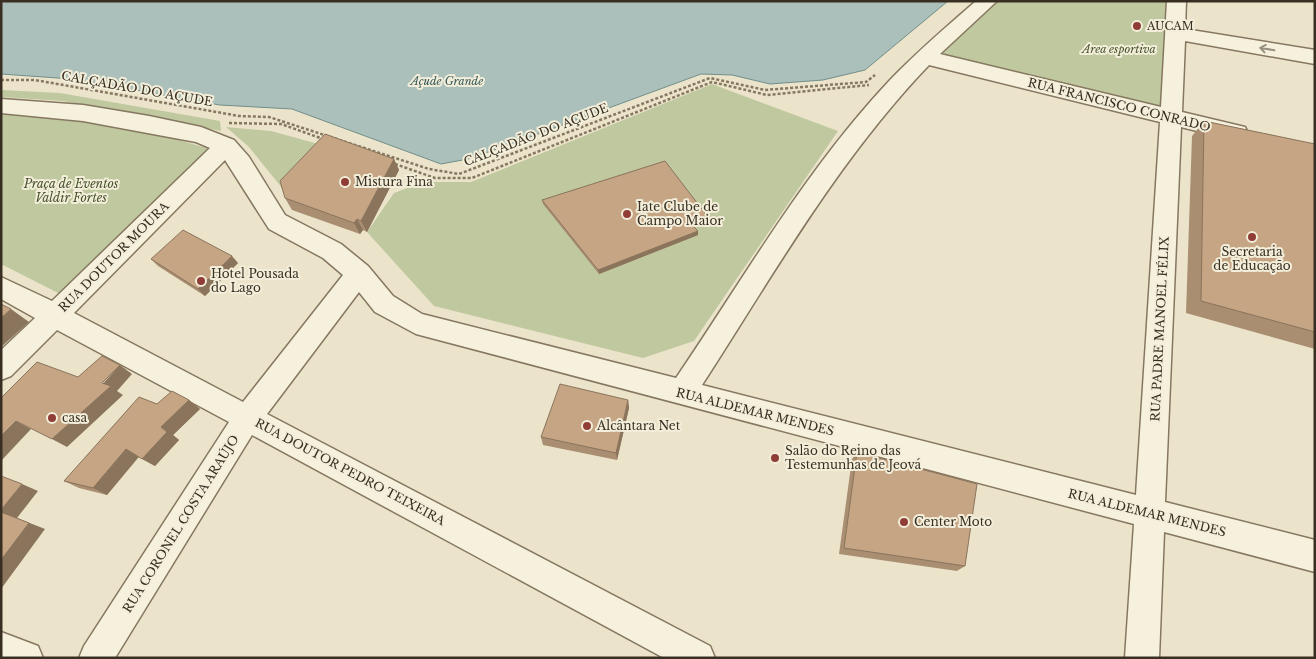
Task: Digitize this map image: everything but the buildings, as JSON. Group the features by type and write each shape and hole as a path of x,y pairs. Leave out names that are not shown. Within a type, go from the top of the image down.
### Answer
{"street":[{"path":"681,393 839,155 924,57 958,24 988,1"},
{"name":"RUA PADRE MANOEL FÉLIX","path":"1142,658 1172,118 1174,33 1178,1"},
{"path":"1174,33 1315,57"},
{"name":"RUA FRANCISCO CONRADO","path":"924,57 1258,138"},
{"path":"1,106 83,113 149,124 201,136 225,134"},
{"name":"RUA ALDEMAR MENDES","path":"225,134 277,222 332,250 358,274 384,304 416,323 1315,556"},
{"name":"RUA DOUTOR MOURA","path":"1,368 54,316 225,134"},
{"name":"RUA CORONEL COSTA ARAÚJO","path":"96,658 248,417 358,274"},
{"name":"RUA DOUTOR PEDRO TEIXEIRA","path":"1,287 698,658"},
{"path":"1,649 26,658"}],"path":[{"name":"CALÇADÃO DO AÇUDE","path":"1,80 35,80 239,116 269,117 429,168 458,174 710,78 765,90 866,82 880,71"},
{"path":"390,162 435,178 472,178 712,82 768,95 871,85"},
{"path":"225,134 281,124 354,150"}],"green space":[{"name":"AUCAM","path":"995,1 1172,1 1161,108 938,53"},
{"path":"712,84 838,131 694,341 643,358 434,306 367,232 394,193 423,182 471,182"},
{"path":"1,90 60,93 220,121 221,131 62,101 1,97"},
{"name":"Praça de Eventos Valdir Fortes","path":"1,111 143,130 210,149 64,296 1,264"},
{"path":"226,127 271,131 322,145 282,188 249,147"}],"water":[{"name":"Açude Grande","path":"1,1 948,1 865,70 823,80 770,84 732,75 701,74 500,148 468,159 441,164 292,109 220,105 72,79 1,74"}],"place":[{"name":"AUCAM","path":"1137,26"},
{"name":"Mistura Fina","path":"345,182"},
{"name":"Iate Clube de Campo Maior","path":"627,214"},
{"name":"Secretaria de Educação","path":"1252,237"},
{"name":"Hotel Pousada do Lago","path":"201,281"},
{"name":"casa","path":"52,418"},
{"name":"Alcântara Net","path":"587,426"},
{"name":"Salão do Reino das Testemunhas de Jeová","path":"775,458"},
{"name":"Center Moto","path":"904,522"}],"park label":[{"name":"Area esportiva","path":"1119,49"}]}
